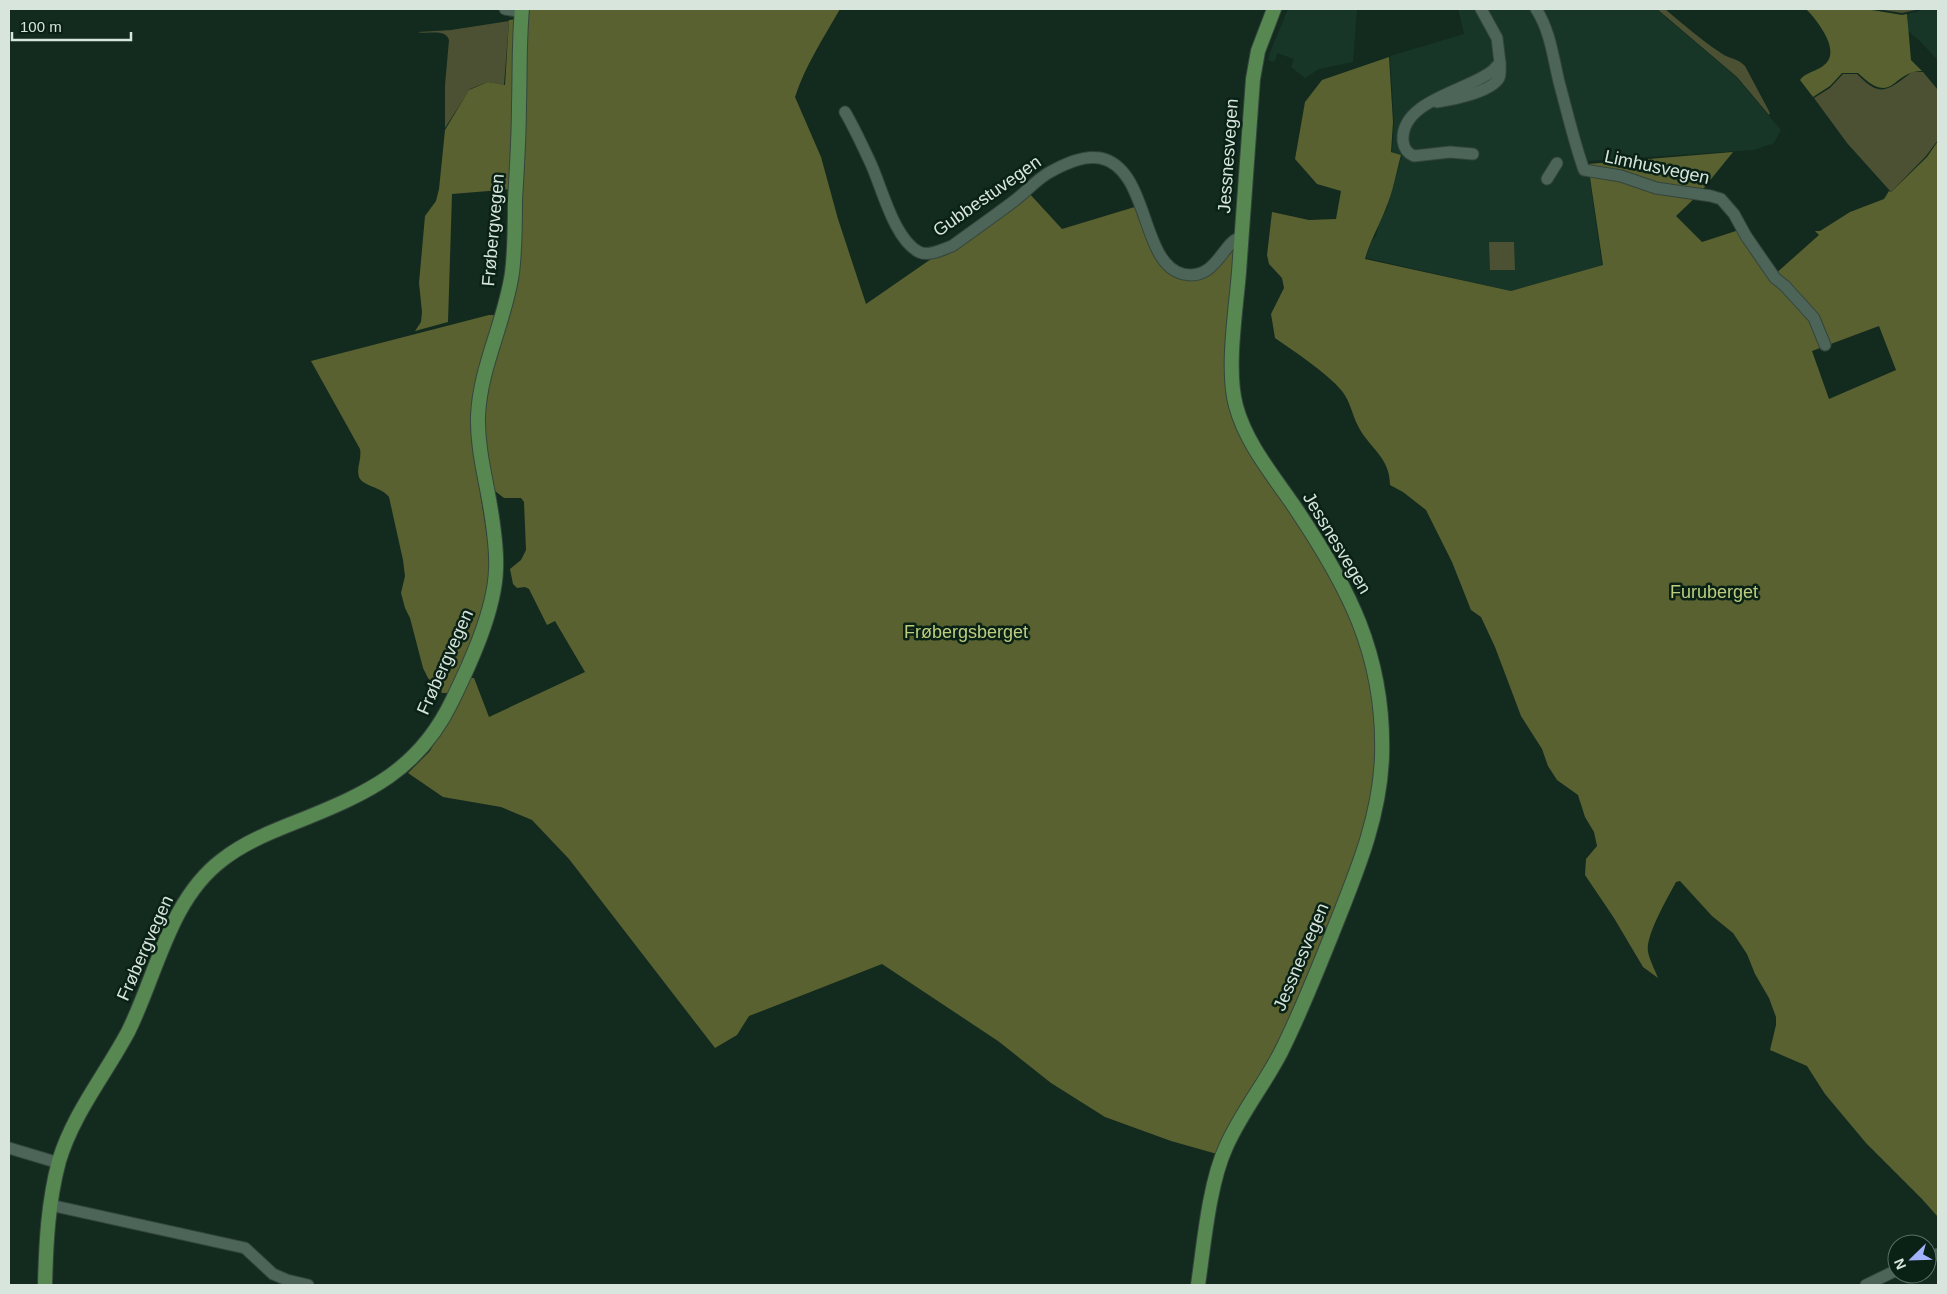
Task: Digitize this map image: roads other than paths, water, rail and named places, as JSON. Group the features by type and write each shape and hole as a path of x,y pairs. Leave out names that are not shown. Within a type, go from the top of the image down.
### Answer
{"main road":[{"name":"Jessnesvegen","path":"1198,1285 1210,1211 1222,1158 1241,1117 1280,1053 1319,967 1360,865 1376,803 1382,759 1382,720 1375,677 1369,650 1354,609 1329,560 1251,442 1236,405 1232,370 1253,79 1258,51 1274,9"},
{"name":"Frøbergvegen","path":"46,1285 46,1243 50,1205 59,1163 74,1124 113,1059 139,1010 178,911 196,884 223,859 259,838 355,796 386,779 410,760 425,744 443,718 471,657 488,613 496,573 494,536 480,450 478,414 485,372 512,275 519,130 519,65 522,10"}],"street":[{"name":"Frøbergvegen","path":"505,9 522,10"},
{"path":"1473,154 1450,152 1420,155 1408,154 1403,144 1403,136 1413,117 1428,103 1459,87 1480,79 1493,71 1500,62 1497,38 1482,9"},
{"name":"Limhusvegen","path":"1536,9 1541,16 1551,44 1559,81 1584,170 1620,176 1656,188 1721,199 1734,214 1746,236 1775,278 1791,292 1814,318 1825,345"},
{"name":"Gubbestuvegen","path":"845,112 871,164 899,230 920,253 935,252 952,246 1049,173 1080,159 1090,158 1101,158 1117,165 1135,191 1151,234 1163,258 1178,272 1192,274 1203,272 1214,265 1237,238 1241,238"},
{"path":"1547,179 1557,163"},
{"path":"9,1148 59,1163"},
{"path":"50,1205 245,1248 273,1274 287,1280 308,1285"},
{"path":"1866,1285 1887,1275"}],"park label":[{"name":"Furuberget","path":"1714,592"},
{"name":"Frøbergsberget","path":"966,632"}]}
